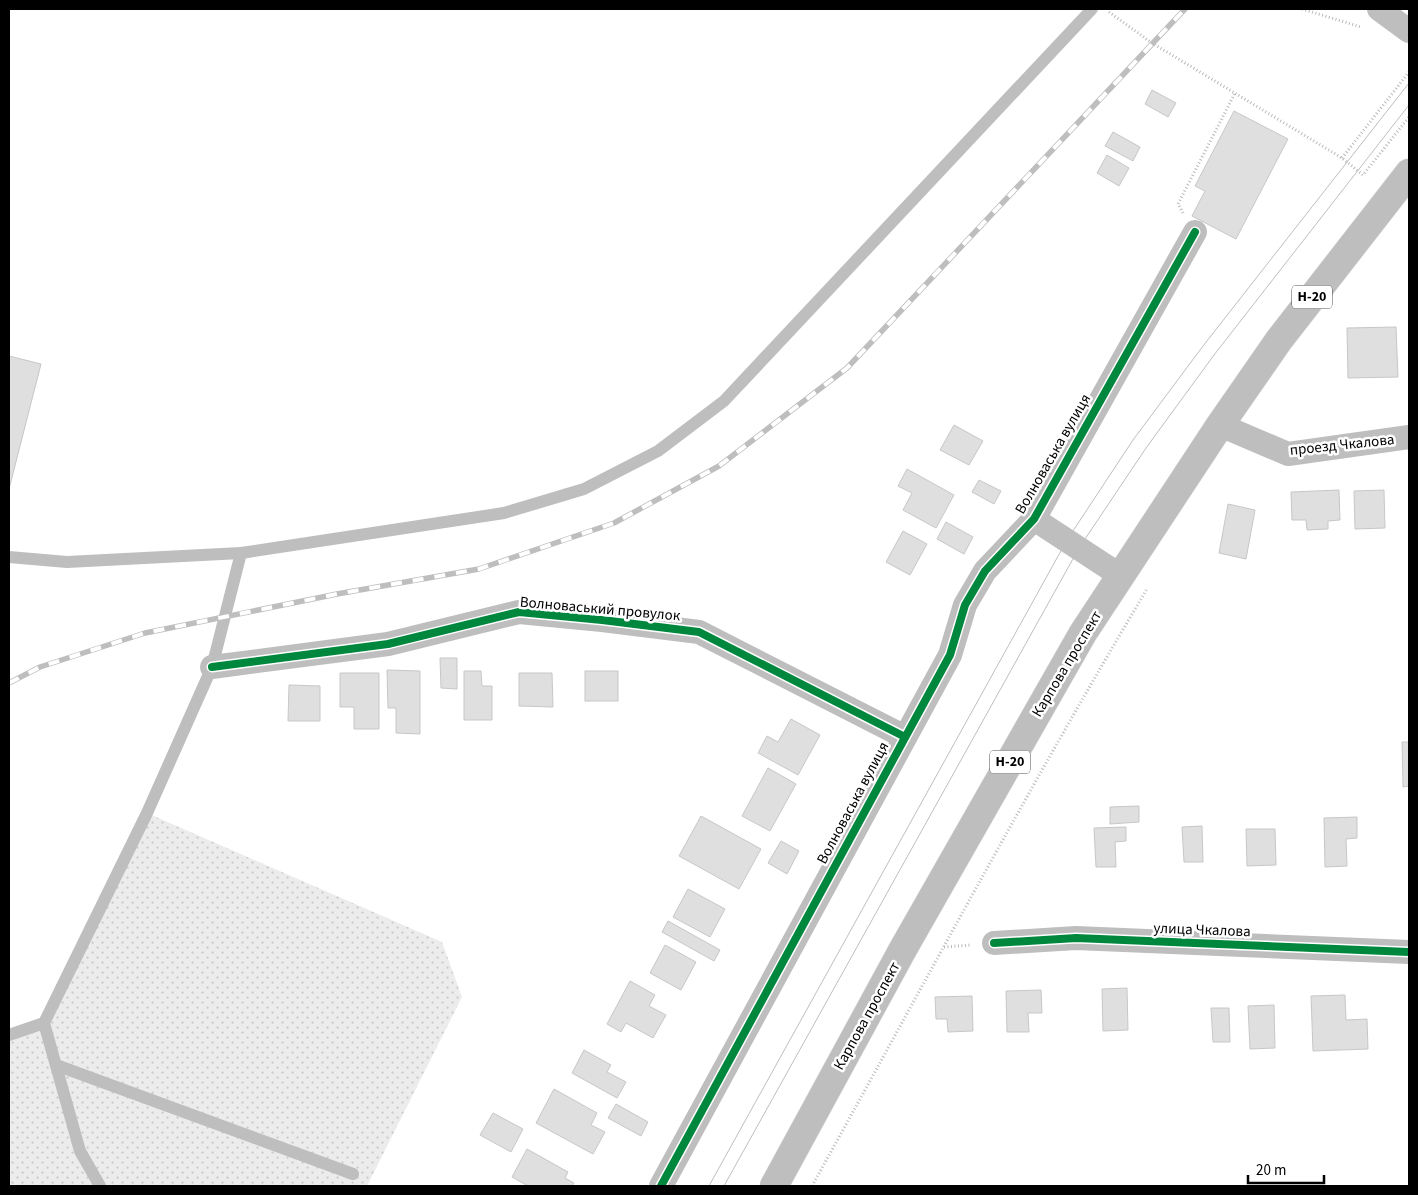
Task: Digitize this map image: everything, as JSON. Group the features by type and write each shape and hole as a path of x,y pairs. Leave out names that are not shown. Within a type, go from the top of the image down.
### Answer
{"main road":[{"name":"Карпова проспект","path":"774,1186 918,924 1084,633 1220,425 1279,340 1409,174"}],"street":[{"path":"1379,9 1409,30"},
{"name":"Волноваська вулиця","path":"661,1186 950,655 965,605 985,571 1034,519 1196,232"},
{"name":"проезд Чкалова","path":"1220,425 1288,454 1409,437"},
{"path":"1034,519 1121,576"},
{"name":"Волноваський провулок","path":"212,667 388,644 519,612 602,620 699,632 905,737"},
{"name":"улица Чкалова","path":"994,944 1076,938 1409,952"}],"lane":[{"path":"9,558 67,562 241,553 504,513 584,489 658,451 724,400 1092,9"},
{"path":"100,1186 80,1151 44,1023 147,813 212,667 241,553"},
{"path":"9,1035 44,1023"},
{"path":"56,1065 353,1174"}],"path":[{"path":"1105,9 1152,43 1342,158 1363,176 1409,117"},
{"path":"1302,9 1362,27"},
{"path":"1342,158 1409,72"},
{"path":"1178,204 1235,94"},
{"path":"812,1186 1003,837 1090,684 1150,584"}],"shaded area":[{"path":"147,813 442,942 462,997 367,1186 9,1186 9,1035 44,1023"}],"building":[{"path":"1152,90 1176,103 1168,117 1145,104"},
{"path":"1234,111 1288,139 1236,239 1192,216 1205,191 1195,186"},
{"path":"1113,132 1140,147 1133,161 1105,146"},
{"path":"1107,155 1129,168 1119,186 1097,173"},
{"path":"1396,327 1398,377 1348,378 1347,328"},
{"path":"9,356 41,364 9,489"},
{"path":"954,425 983,441 969,465 940,450"},
{"path":"907,469 954,495 936,528 903,510 912,493 898,486"},
{"path":"979,480 1001,491 994,504 972,492"},
{"path":"1339,490 1340,520 1328,521 1328,529 1307,530 1306,520 1292,520 1291,492"},
{"path":"1384,490 1385,528 1355,529 1354,491"},
{"path":"1228,504 1255,510 1246,559 1219,553"},
{"path":"946,522 973,537 964,554 937,539"},
{"path":"903,531 927,544 910,575 886,562"},
{"path":"440,658 457,658 457,689 441,688"},
{"path":"387,670 420,671 420,734 396,733 396,708 388,708"},
{"path":"464,671 481,671 482,686 492,686 492,720 464,720"},
{"path":"585,671 618,671 618,701 585,701"},
{"path":"340,673 379,673 379,729 354,729 354,707 340,707"},
{"path":"519,673 552,673 553,707 519,706"},
{"path":"289,685 320,686 320,721 288,721"},
{"path":"791,719 820,735 798,775 758,753 767,736 778,742"},
{"path":"1402,742 1409,742 1409,786 1403,787"},
{"path":"768,768 796,784 770,831 742,816"},
{"path":"1139,806 1139,822 1110,824 1110,807"},
{"path":"701,816 761,849 739,889 679,856"},
{"path":"1357,817 1357,838 1346,839 1347,866 1325,867 1324,818"},
{"path":"1202,826 1203,862 1184,862 1182,827"},
{"path":"1126,827 1126,841 1115,842 1116,867 1096,867 1094,828"},
{"path":"1246,829 1275,829 1276,865 1247,866"},
{"path":"781,841 799,851 787,874 768,863"},
{"path":"688,889 725,909 710,937 673,917"},
{"path":"668,921 720,950 714,961 662,932"},
{"path":"665,945 696,962 681,990 650,973"},
{"path":"630,981 655,995 649,1006 666,1015 653,1038 626,1023 621,1032 607,1024"},
{"path":"1127,988 1128,1030 1103,1031 1102,989"},
{"path":"1041,990 1042,1013 1028,1013 1029,1032 1007,1032 1006,991"},
{"path":"1345,995 1346,1020 1367,1019 1368,1049 1313,1051 1311,996"},
{"path":"972,996 973,1031 948,1032 947,1019 936,1019 935,997"},
{"path":"1274,1005 1275,1048 1250,1049 1248,1006"},
{"path":"1211,1008 1229,1008 1230,1042 1213,1042"},
{"path":"584,1050 611,1065 607,1072 626,1082 617,1098 572,1073"},
{"path":"554,1089 597,1113 591,1125 605,1132 593,1154 536,1123"},
{"path":"616,1104 648,1122 641,1136 608,1118"},
{"path":"493,1113 523,1129 511,1152 480,1135"},
{"path":"527,1149 568,1172 565,1178 574,1183 572,1186 528,1186 512,1177"}],"tram line":[{"path":"709,1186 1067,540 1133,440 1203,346 1409,83"},
{"path":"724,1186 1079,548 1146,448 1214,355 1409,105"}],"railway":[{"path":"9,683 40,667 145,633 337,594 479,569 614,523 719,466 847,368 1185,9"}],"cycle path":[{"path":"661,1186 950,655 965,605 985,571 1034,519 1195,232"},
{"path":"212,667 388,644 519,612 602,620 699,632 905,737"},
{"path":"994,943 1076,938 1409,952"}]}
